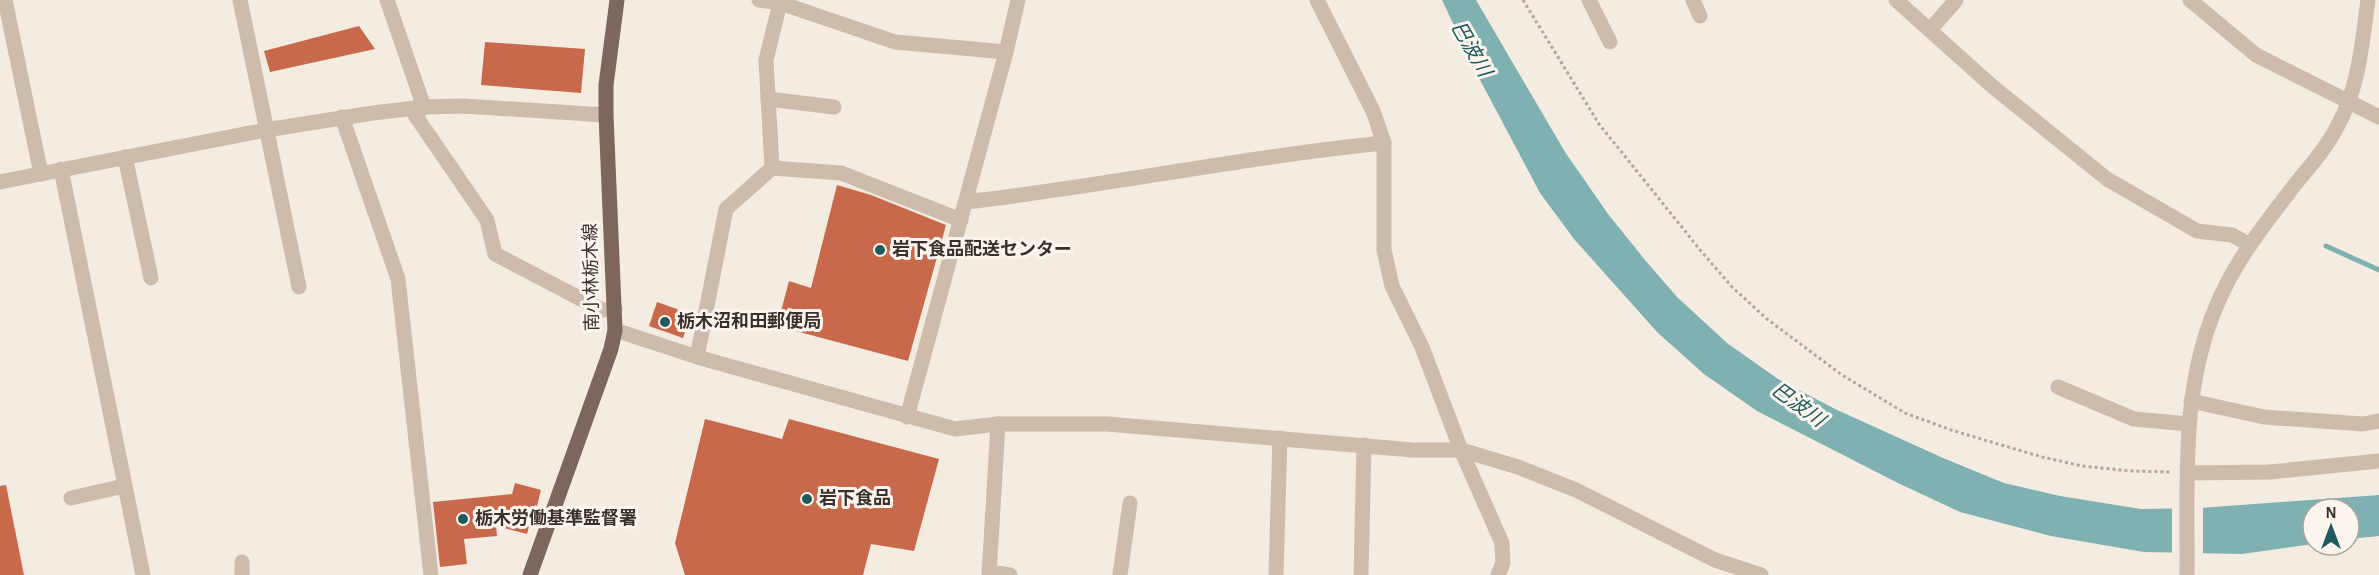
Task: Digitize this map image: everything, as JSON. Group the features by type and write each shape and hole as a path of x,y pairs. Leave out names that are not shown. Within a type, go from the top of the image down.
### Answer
{"main road":[{"name":"南小林栃木線","path":"530,575 611,349 615,330 606,115 607,75 617,0"}],"street":[{"path":"5,0 6,43 41,174"},
{"path":"240,0 298,287"},
{"path":"387,0 424,107"},
{"path":"759,0 780,3 895,42 1006,52"},
{"path":"907,417 1018,0"},
{"path":"1317,0 1373,111 1383,143 1384,250 1392,286 1422,347 1461,450 1502,543 1503,563 1498,575"},
{"path":"1588,0 1610,42"},
{"path":"1693,0 1700,16"},
{"path":"1896,0 1992,86 2107,179 2197,231 2232,235 2250,244"},
{"path":"1929,30 1956,0"},
{"path":"2190,0 2256,55 2379,117"},
{"path":"2187,575 2189,424 2191,401 2202,347 2215,307 2234,269 2263,226 2337,128 2358,71 2368,0"},
{"path":"772,168 766,60 780,3"},
{"path":"768,99 834,107"},
{"path":"0,182 266,130 342,117 424,107 463,106 606,115"},
{"path":"424,107 415,115 488,220 495,255 602,310 615,309"},
{"path":"342,117 398,279 431,575"},
{"path":"966,202 1314,150 1383,143"},
{"path":"125,157 152,278"},
{"path":"697,357 726,209 772,168 841,173 961,220"},
{"path":"61,169 142,575"},
{"path":"615,330 697,357 955,429 998,424 1107,424 1413,450 1461,450 1518,467 1576,490 1715,560 1761,575"},
{"path":"2058,387 2134,418 2189,424"},
{"path":"2191,401 2264,417 2363,424 2379,421"},
{"path":"998,424 989,574 1010,575"},
{"path":"1276,575 1280,438"},
{"path":"1361,575 1364,445"},
{"path":"2188,478 2379,461"},
{"path":"72,498 124,486"},
{"path":"1120,575 1130,503"}],"path":[{"path":"1523,0 1599,124 1701,251 1732,287 1767,319 1842,375 1905,413 1951,430 2042,457 2082,466 2188,478"}],"water":[{"name":"巴波川","path":"1442,0 1476,0 1565,152 1608,214 1677,297 1727,343 1778,379 1835,409 2004,483 2060,496 2141,509 2200,508 2301,501 2301,546 2242,554 2144,552 2051,536 1960,512 1757,411 1704,374 1658,333 1574,239 1540,193 1478,76"},
{"path":"2379,495 2379,536 2361,538 2361,497 2351,497"}],"pier":[{"path":"2203,504 2203,557 2172,556 2172,505"}],"building":[{"path":"359,26 375,49 270,72 264,51"},
{"path":"485,42 585,49 581,93 481,85"},
{"name":"岩下食品配送センター","path":"837,185 871,195 946,225 908,361 777,326 789,281 811,288"},
{"path":"657,302 691,314 683,338 649,326"},
{"name":"岩下食品","path":"705,419 782,439 789,419 939,459 914,551 871,544 863,575 685,575 675,543"},
{"name":"栃木労働基準監督署","path":"515,483 541,490 527,534 496,526 497,536 464,539 467,564 440,567 433,502 512,494"},
{"path":"6,485 24,575 0,575 0,486"}],"waterway":[{"path":"2326,246 2379,270"}],"place":[{"name":"岩下食品配送センター","path":"880,250"},
{"name":"栃木沼和田郵便局","path":"665,322"},
{"name":"岩下食品","path":"807,499"},
{"name":"栃木労働基準監督署","path":"463,519"}]}
